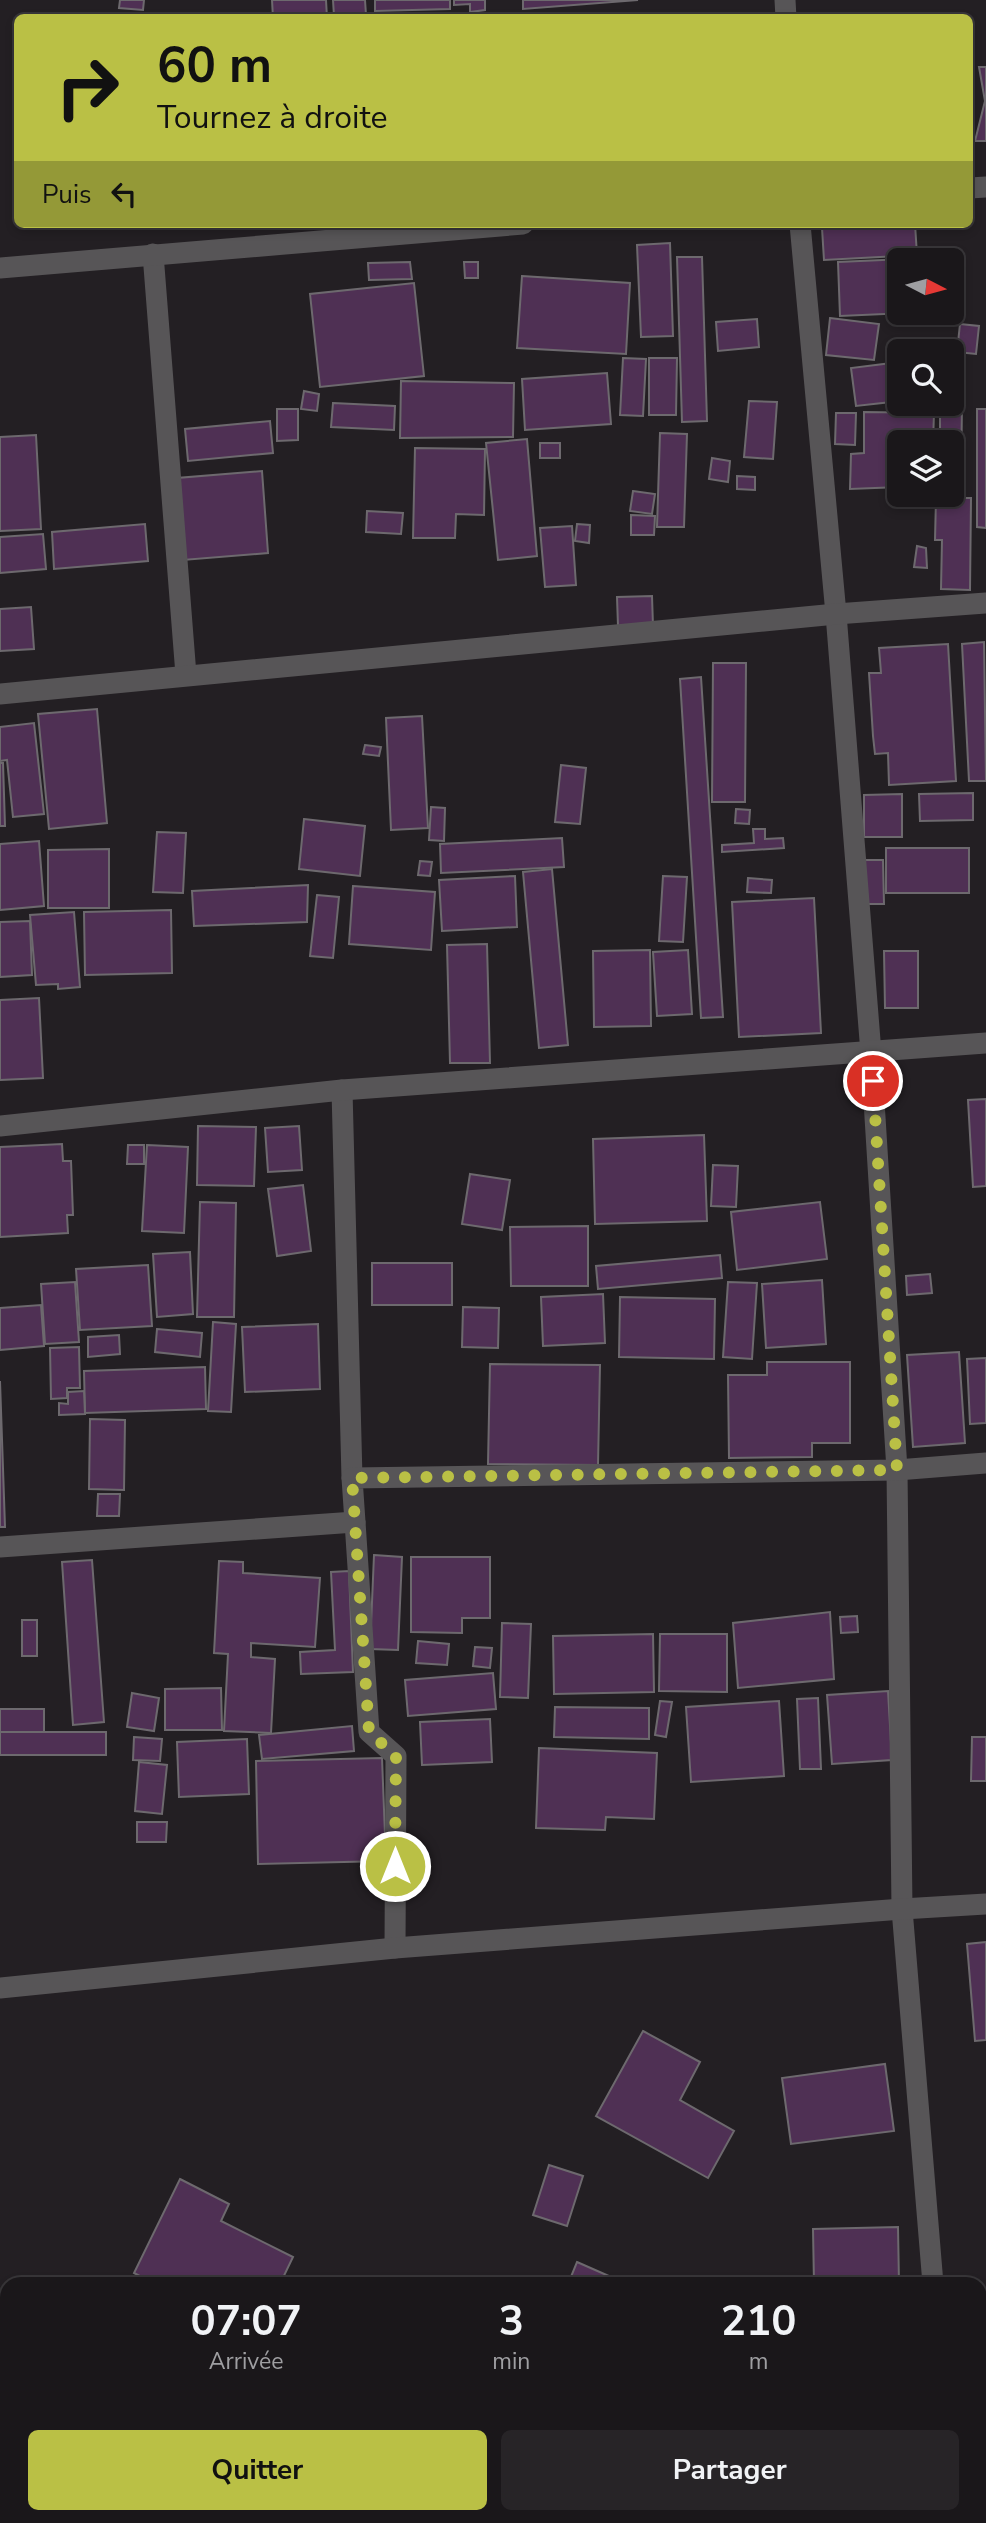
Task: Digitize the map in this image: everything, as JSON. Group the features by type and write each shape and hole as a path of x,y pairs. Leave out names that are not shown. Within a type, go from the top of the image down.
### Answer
{"street":[{"path":"0,268 474,228"},
{"path":"800,228 836,614 871,1053 897,1470 902,1909 932,2277"},
{"path":"153,254 186,675"},
{"path":"0,694 836,614 986,603"},
{"path":"0,1126 342,1090 986,1043"},
{"path":"342,1090 352,1478 369,1732 396,1756 395,1948"},
{"path":"352,1478 897,1470 986,1463"},
{"path":"0,1547 355,1521"},
{"path":"0,1988 395,1948 986,1904"}],"building":[{"path":"120,0 144,0 143,10 119,8"},
{"path":"272,0 326,0 327,14 273,14"},
{"path":"333,0 365,0 366,14 334,14"},
{"path":"375,0 450,0 450,9 375,11"},
{"path":"454,0 485,0 485,10 470,12 470,4 454,5"},
{"path":"523,0 638,0 523,9"},
{"path":"979,67 986,67 986,141 975,141 985,101"},
{"path":"822,228 915,228 917,248 887,248 887,257 824,260"},
{"path":"670,243 673,336 641,337 637,245"},
{"path":"677,257 702,257 707,421 682,422"},
{"path":"887,260 887,314 840,316 838,262"},
{"path":"410,262 412,279 369,280 368,263"},
{"path":"464,262 478,262 478,278 465,278"},
{"path":"522,276 630,283 626,354 517,348"},
{"path":"414,283 424,376 320,387 310,294"},
{"path":"830,318 879,324 874,360 826,355"},
{"path":"757,319 759,347 718,351 716,322"},
{"path":"960,326 979,326 976,354 964,353 964,339 958,339"},
{"path":"623,358 646,359 643,416 620,415"},
{"path":"649,358 677,358 676,415 649,415"},
{"path":"887,364 887,402 856,406 851,368"},
{"path":"607,373 611,424 525,430 522,379"},
{"path":"401,381 514,383 513,437 400,438"},
{"path":"304,391 319,394 317,411 301,409"},
{"path":"749,401 777,402 773,459 744,457"},
{"path":"333,403 395,406 394,430 331,427"},
{"path":"277,409 298,409 298,440 277,441"},
{"path":"977,409 986,409 986,528 977,527"},
{"path":"864,412 887,412 887,416 934,416 933,430 887,430 887,488 850,489 851,454 864,453"},
{"path":"836,413 856,413 855,445 835,444"},
{"path":"940,416 962,416 962,430 940,430"},
{"path":"270,421 273,453 188,461 185,429"},
{"path":"660,433 687,434 684,527 657,527"},
{"path":"36,435 41,529 0,531 0,437"},
{"path":"527,439 537,556 498,560 486,443"},
{"path":"540,443 560,443 560,458 540,458"},
{"path":"415,448 485,449 484,515 456,514 455,538 413,538"},
{"path":"712,458 730,461 728,482 709,479"},
{"path":"262,471 268,553 183,560 177,478"},
{"path":"737,476 755,477 755,490 737,489"},
{"path":"633,491 655,494 652,514 630,511"},
{"path":"964,498 971,498 970,590 941,589 942,540 935,540 936,507 964,507"},
{"path":"367,511 403,513 401,534 366,532"},
{"path":"631,515 655,516 654,535 631,535"},
{"path":"145,524 148,561 54,569 52,532"},
{"path":"577,524 590,525 589,543 575,541"},
{"path":"572,526 576,585 545,587 540,528"},
{"path":"43,534 46,569 0,573 0,537"},
{"path":"917,546 926,548 927,568 914,567"},
{"path":"652,596 653,626 618,626 617,597"},
{"path":"31,607 34,649 0,651 0,609"},
{"path":"984,642 986,781 969,781 962,644"},
{"path":"948,644 956,781 889,785 888,753 875,754 873,736 869,673 881,673 879,648"},
{"path":"713,663 746,663 745,802 712,802"},
{"path":"701,677 723,1017 701,1018 680,679"},
{"path":"97,709 107,823 49,829 38,714"},
{"path":"422,716 428,828 391,830 386,718"},
{"path":"34,723 44,814 13,817 7,760 0,761 0,727"},
{"path":"365,745 381,747 379,756 363,754"},
{"path":"0,763 3,763 5,826 0,826"},
{"path":"561,765 586,768 580,824 555,822"},
{"path":"973,793 973,820 920,821 919,794"},
{"path":"902,794 902,837 864,837 864,795"},
{"path":"431,807 445,808 444,841 429,840"},
{"path":"736,809 750,810 749,824 735,823"},
{"path":"304,819 365,826 360,876 299,869"},
{"path":"753,829 765,829 765,839 783,838 784,848 722,852 722,845 754,843"},
{"path":"157,832 186,833 183,893 153,892"},
{"path":"562,838 564,867 441,873 440,844"},
{"path":"39,841 44,906 0,910 0,844"},
{"path":"886,848 969,848 969,893 886,893"},
{"path":"109,849 109,908 48,908 48,850"},
{"path":"864,860 883,860 884,904 865,904"},
{"path":"420,861 432,862 430,876 418,875"},
{"path":"552,869 568,1045 539,1048 523,872"},
{"path":"515,876 517,927 442,931 439,880"},
{"path":"663,876 687,877 683,942 659,941"},
{"path":"748,878 772,880 771,893 747,892"},
{"path":"308,885 307,922 194,926 192,891"},
{"path":"353,886 435,892 431,950 349,944"},
{"path":"317,895 339,897 333,958 310,956"},
{"path":"814,898 821,1033 739,1037 732,902"},
{"path":"171,910 172,973 85,975 84,912"},
{"path":"74,912 80,987 58,989 58,984 36,985 30,915"},
{"path":"30,921 32,975 0,977 0,922"},
{"path":"487,944 490,1063 450,1063 447,945"},
{"path":"650,950 651,1026 594,1027 593,951"},
{"path":"688,950 692,1014 657,1016 653,952"},
{"path":"884,951 918,951 918,1008 885,1008"},
{"path":"39,998 43,1078 0,1080 0,1000"},
{"path":"986,1099 986,1186 973,1187 968,1100"},
{"path":"198,1126 256,1127 254,1186 197,1185"},
{"path":"299,1126 302,1170 268,1172 265,1128"},
{"path":"704,1135 707,1221 595,1224 593,1139"},
{"path":"62,1144 63,1161 71,1161 73,1215 67,1215 68,1233 0,1237 0,1147"},
{"path":"128,1145 144,1145 144,1164 127,1164"},
{"path":"147,1145 188,1147 184,1233 142,1231"},
{"path":"713,1165 738,1166 736,1207 711,1206"},
{"path":"470,1174 510,1180 502,1230 462,1224"},
{"path":"303,1185 311,1251 277,1256 268,1189"},
{"path":"200,1202 236,1203 234,1317 197,1317"},
{"path":"820,1202 827,1259 737,1270 731,1212"},
{"path":"588,1226 588,1286 511,1286 510,1227"},
{"path":"190,1252 193,1314 157,1317 153,1254"},
{"path":"720,1255 722,1278 598,1289 596,1266"},
{"path":"372,1263 452,1263 452,1305 372,1305"},
{"path":"148,1265 152,1326 80,1330 76,1269"},
{"path":"930,1274 932,1293 907,1295 906,1276"},
{"path":"822,1280 826,1344 766,1348 762,1284"},
{"path":"75,1282 79,1342 45,1344 41,1284"},
{"path":"728,1282 757,1283 752,1359 723,1357"},
{"path":"603,1294 605,1343 543,1346 541,1297"},
{"path":"620,1297 715,1299 714,1359 619,1357"},
{"path":"41,1305 44,1346 0,1350 0,1308"},
{"path":"463,1307 499,1308 498,1348 462,1347"},
{"path":"213,1322 236,1324 231,1412 208,1411"},
{"path":"318,1324 320,1389 245,1392 242,1327"},
{"path":"157,1329 202,1333 200,1357 155,1352"},
{"path":"119,1335 120,1354 88,1357 88,1337"},
{"path":"79,1347 80,1388 67,1388 67,1398 51,1399 50,1348"},
{"path":"959,1352 965,1443 913,1447 907,1355"},
{"path":"986,1358 986,1423 970,1424 967,1359"},
{"path":"767,1362 850,1362 850,1443 812,1443 812,1457 729,1458 728,1375 767,1375"},
{"path":"490,1364 600,1365 598,1465 488,1464"},
{"path":"205,1367 206,1409 85,1413 84,1371"},
{"path":"0,1381 5,1527 0,1527"},
{"path":"84,1391 85,1414 59,1415 59,1403 68,1404 68,1392"},
{"path":"90,1419 125,1420 124,1490 89,1489"},
{"path":"98,1494 120,1494 119,1516 97,1516"},
{"path":"374,1555 402,1557 398,1650 370,1649"},
{"path":"411,1557 490,1557 490,1618 462,1618 462,1633 411,1632"},
{"path":"92,1560 104,1722 73,1725 62,1562"},
{"path":"219,1561 243,1562 243,1573 320,1578 315,1647 251,1643 251,1657 275,1659 271,1733 224,1731 228,1654 214,1653"},
{"path":"349,1571 353,1672 301,1674 300,1652 335,1650 331,1572"},
{"path":"830,1612 834,1679 738,1688 733,1623"},
{"path":"857,1616 858,1632 841,1633 840,1617"},
{"path":"22,1620 37,1620 37,1656 22,1656"},
{"path":"502,1623 531,1624 528,1698 500,1697"},
{"path":"653,1634 654,1692 554,1694 553,1636"},
{"path":"660,1634 727,1634 727,1692 659,1691"},
{"path":"418,1641 449,1644 447,1665 416,1663"},
{"path":"475,1647 492,1648 490,1668 473,1666"},
{"path":"493,1673 496,1709 408,1716 405,1680"},
{"path":"221,1688 222,1730 165,1730 165,1689"},
{"path":"888,1691 892,1760 832,1764 827,1695"},
{"path":"132,1693 159,1698 154,1731 127,1727"},
{"path":"818,1698 821,1769 800,1769 797,1699"},
{"path":"660,1701 672,1702 666,1737 655,1735"},
{"path":"779,1701 784,1776 691,1782 686,1707"},
{"path":"555,1707 649,1708 649,1739 554,1737"},
{"path":"0,1709 44,1709 44,1732 0,1732"},
{"path":"490,1719 492,1762 422,1765 420,1722"},
{"path":"352,1726 354,1751 262,1759 259,1735"},
{"path":"0,1732 106,1732 106,1755 0,1755"},
{"path":"134,1737 162,1739 160,1761 133,1760"},
{"path":"972,1737 986,1737 986,1781 971,1781"},
{"path":"247,1739 249,1794 179,1797 177,1742"},
{"path":"539,1748 657,1753 654,1819 606,1817 605,1830 536,1828"},
{"path":"382,1758 386,1861 258,1864 256,1761"},
{"path":"139,1762 167,1765 162,1814 135,1811"},
{"path":"137,1822 167,1822 166,1842 137,1842"},
{"path":"986,1942 986,2040 975,2041 967,1944"},
{"path":"643,2031 700,2062 680,2100 734,2131 708,2178 596,2116"},
{"path":"885,2064 894,2131 791,2144 782,2078"},
{"path":"549,2165 583,2176 567,2226 533,2215"},
{"path":"180,2179 229,2204 221,2221 293,2257 283,2277 142,2277 134,2273"},
{"path":"898,2227 899,2277 814,2277 813,2229"},
{"path":"577,2262 611,2277 571,2277"}],"route":[{"path":"395,1866 396,1756 369,1732 352,1478 897,1470 873,1081"}]}
